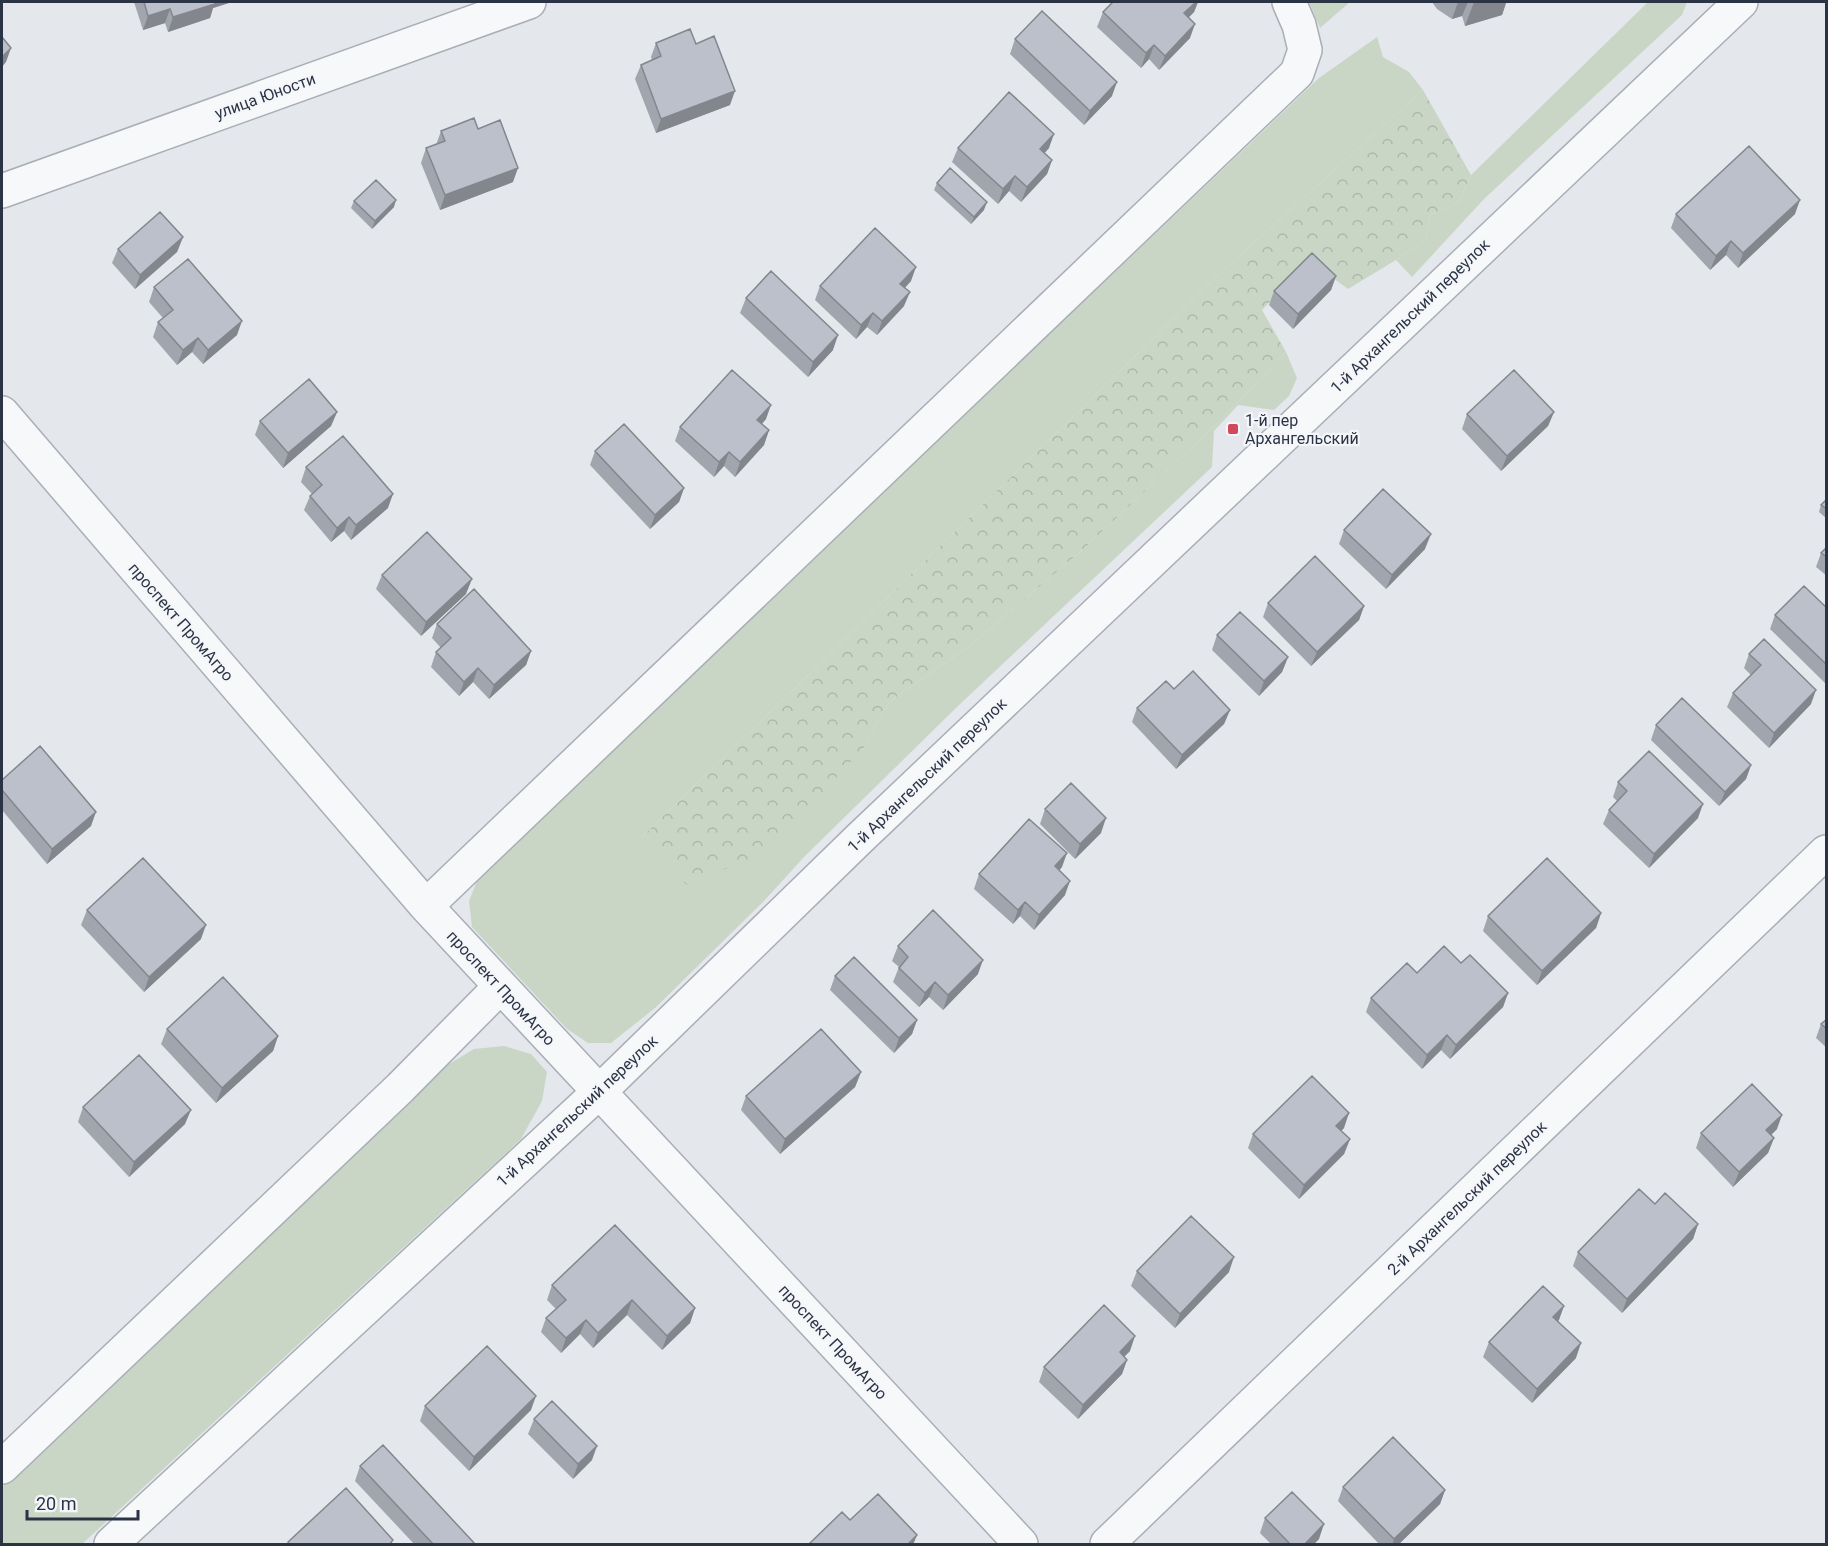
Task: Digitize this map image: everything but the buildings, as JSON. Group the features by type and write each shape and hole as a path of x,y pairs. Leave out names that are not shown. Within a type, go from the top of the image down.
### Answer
{"street":[{"name":"улица Юности","path":"2,191 529,2"},
{"path":"426,906 1297,73 1305,50 1299,25 1289,2"},
{"name":"1-й Архангельский переулок","path":"111,1545 600,1091 860,838 1741,2"},
{"name":"проспект ПромАгро","path":"2,413 426,906 1021,1545"},
{"name":"2-й Архангельский переулок","path":"1107,1545 1827,852"},
{"path":"2,1467 400,1088 500,987"}],"green space":[{"path":"1309,2 1350,2 1320,28"},
{"path":"1648,2 1687,2 1682,15 1484,199 1412,277 1396,260 1425,240 1430,215 1459,202 1471,175"},
{"path":"1377,37 1383,57 1409,72 1423,90 1215,278 641,838 863,749 889,702 972,644 1081,551 1221,420 1286,352 1297,378 1289,396 1274,410 1238,405 1214,431 1212,467 958,706 655,1008 611,1043 588,1043 567,1029 472,927 469,901 479,876 1319,78"},
{"path":"1423,90 1471,175 1459,202 1430,215 1425,240 1348,289 1310,261 1262,310 1286,352 1221,420 1081,551 972,644 889,702 863,749 768,851 687,885 641,838 1215,278"},
{"path":"504,1046 531,1054 547,1072 542,1101 521,1139 82,1544 2,1544 2,1487 444,1067 474,1049"}],"place":[{"name":"1-й пер Архангельский","path":"1233,429"}]}
